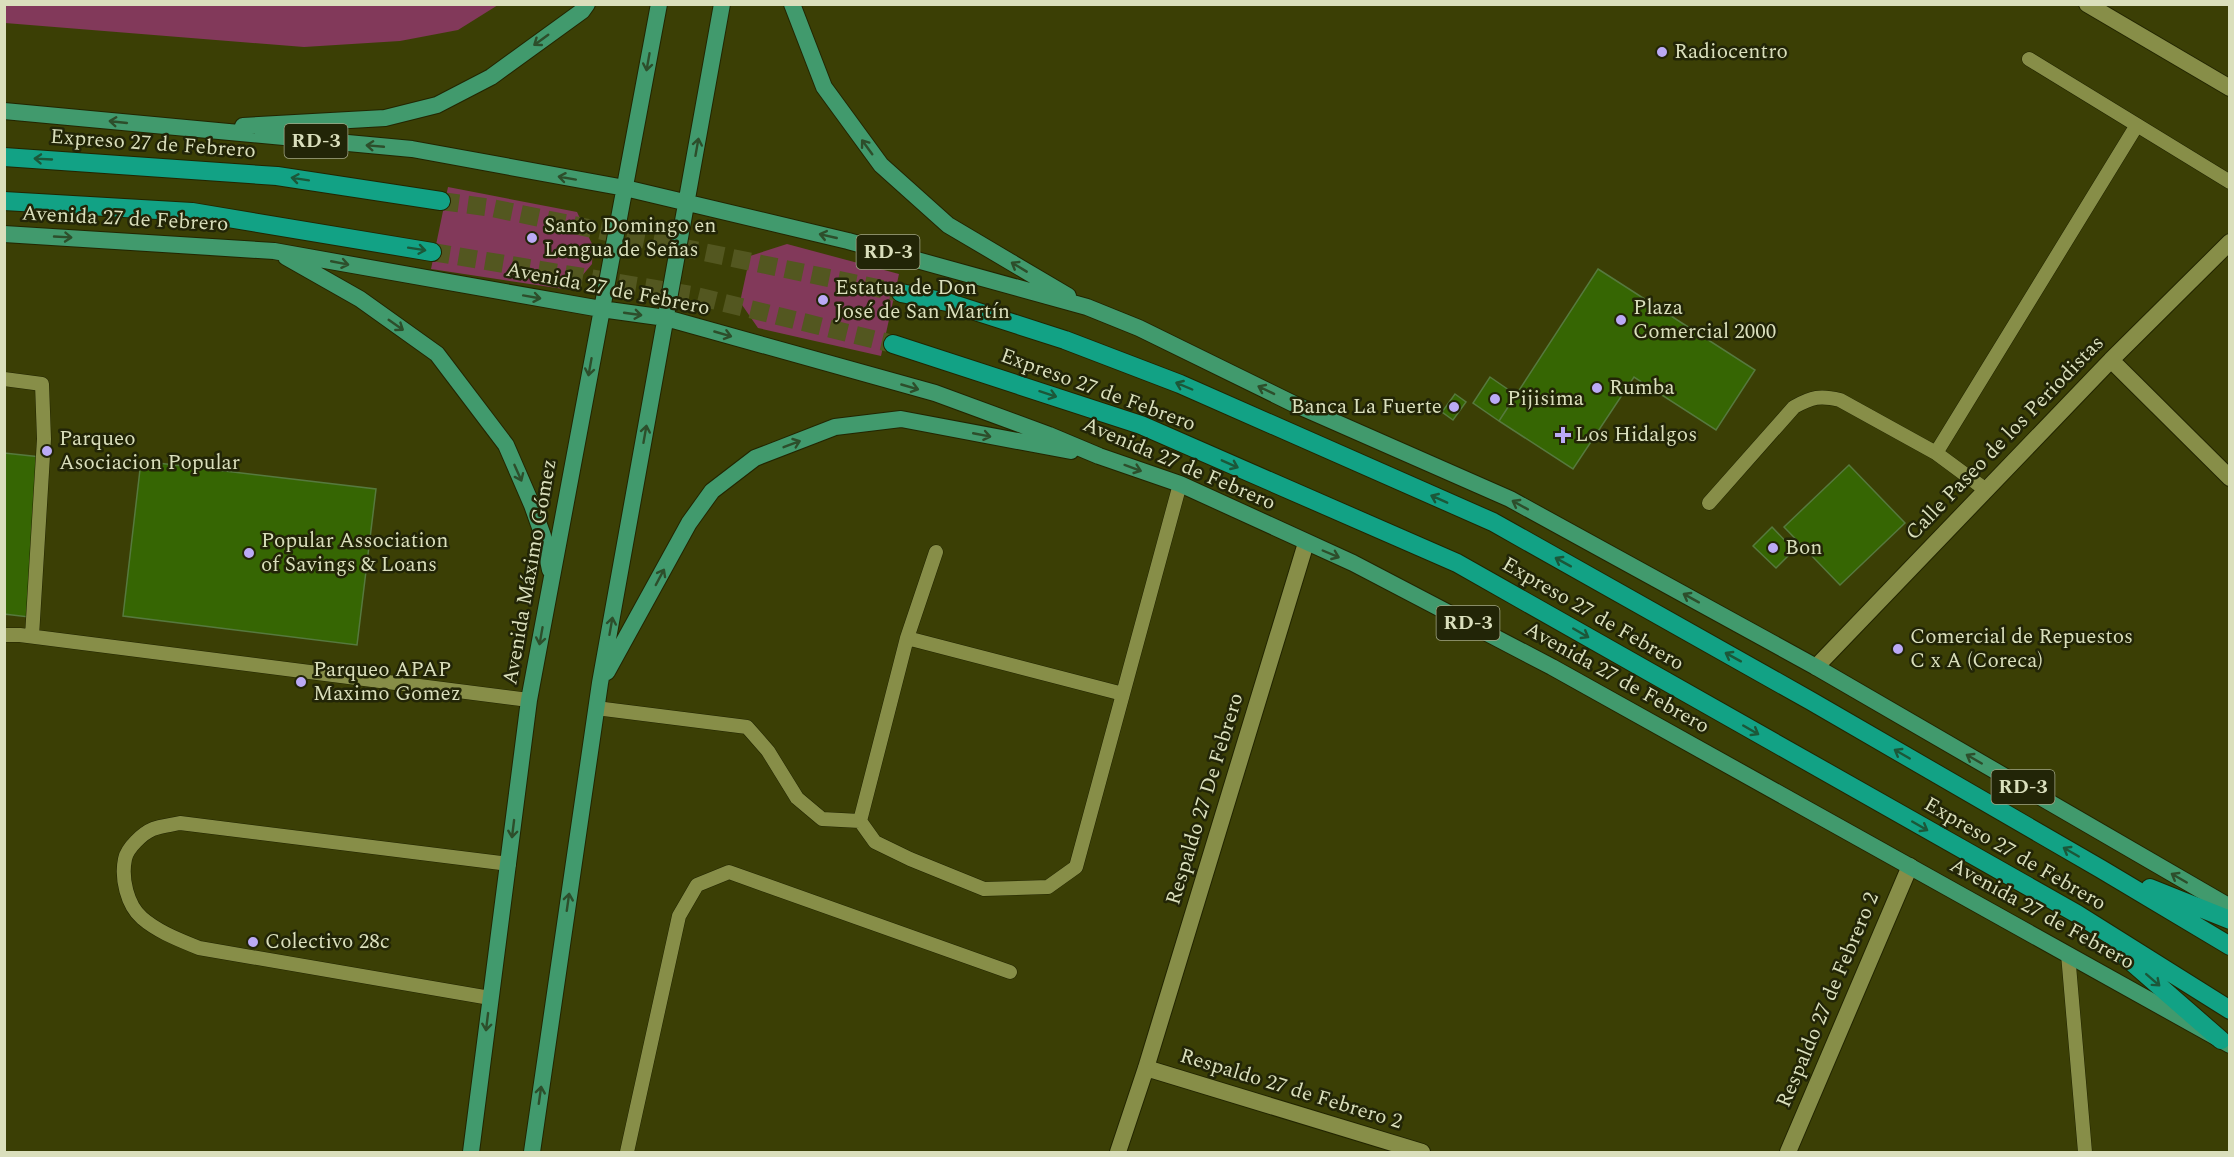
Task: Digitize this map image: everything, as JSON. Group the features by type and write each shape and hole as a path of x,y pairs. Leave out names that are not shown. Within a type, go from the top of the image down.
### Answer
{"highway":[{"name":"Expreso 27 de Febrero","path":"4,157 277,176 441,201"},
{"path":"4,201 192,213 432,252"},
{"name":"Expreso 27 de Febrero","path":"901,293 947,302 1055,337 1180,384 1493,522 1811,701 2229,946"},
{"name":"Expreso 27 de Febrero","path":"892,344 1141,425 1457,563 2077,914 2229,1010"},
{"path":"2101,869 2229,920"},
{"path":"2077,914 2225,1042"}],"main road":[{"path":"187,129 386,118 437,105 490,77 582,11 587,4"},
{"name":"Avenida Máximo Gómez","path":"471,1152 529,700 659,4"},
{"path":"532,1152 600,683 722,4"},
{"path":"792,4 824,87 881,165 948,225 1087,308"},
{"name":"RD-3","path":"4,111 412,149 625,188 848,241 1087,308 1139,328 1294,404 1510,499 1816,667 2229,907"},
{"name":"Avenida 27 de Febrero","path":"4,234 274,251 601,309 666,318 934,393 1099,456 1180,484 1353,563 1552,667 2225,1042"},
{"path":"274,251 360,299 437,354 506,445 543,536 552,578"},
{"path":"600,683 689,523 712,491 755,458 835,427 901,419 1099,456"}],"street":[{"path":"2087,4 2229,88"},
{"name":"Calle Paseo de los Periodistas","path":"1816,667 2111,360 2229,242"},
{"path":"2111,360 2229,478"},
{"name":"Respaldo 27 De Febrero","path":"1118,1152 1146,1068 1306,543"},
{"name":"Respaldo 27 de Febrero 2","path":"1788,1152 1910,866"},
{"name":"Respaldo 27 de Febrero 2","path":"1146,1068 1422,1152"}],"lane":[{"path":"2029,59 2229,182"},
{"path":"1936,453 2137,125"},
{"path":"4,379 42,384 44,439 26,636"},
{"path":"1709,503 1794,406 1807,399 1824,396 1840,400 1936,453 1986,490"},
{"path":"936,552 907,638 860,821 875,842 984,889 1048,887 1076,867 1180,484"},
{"path":"4,635 529,700"},
{"path":"4,645 26,636"},
{"path":"907,638 1123,694"},
{"path":"596,708 747,727 768,750 797,798 822,819 860,821"},
{"path":"490,998 199,948 156,928 141,917 129,899 124,884 125,857 138,840 152,829 180,823 508,864"},
{"path":"627,1152 679,916 697,885 729,872 1010,972"},
{"path":"2068,954 2085,1152"}],"shaded area":[{"path":"4,5 498,5 458,30 400,41 304,47 5,23"},
{"path":"448,187 577,212 593,246 592,264 570,290 431,269"},
{"path":"787,244 899,274 881,356 758,328 740,302 750,256"}],"building":[{"name":"Plaza Comercial 2000","path":"1598,269 1755,370 1716,430 1634,377 1573,469 1499,421"},
{"name":"Pijisima","path":"1490,377 1516,395 1499,421 1473,403"},
{"name":"Banca La Fuerte","path":"1455,394 1466,402 1453,420 1442,412"},
{"path":"4,453 41,457 29,617 4,614"},
{"name":"Popular Association of Savings & Loans","path":"141,461 376,489 357,645 123,616"},
{"path":"1849,465 1905,523 1840,585 1784,527"},
{"name":"Bon","path":"1772,527 1794,550 1776,568 1753,546"}],"tunnel":[{"path":"441,201 492,208 901,293"},
{"path":"432,252 692,295 893,344"}],"place":[{"name":"Radiocentro","path":"1662,52"},
{"name":"Santo Domingo en Lengua de Señas","path":"532,238"},
{"name":"Estatua de Don José de San Martín","path":"823,300"},
{"name":"Plaza Comercial 2000","path":"1621,320"},
{"name":"Rumba","path":"1597,388"},
{"name":"Pijisima","path":"1495,399"},
{"name":"Banca La Fuerte","path":"1454,407"},
{"name":"Los Hidalgos","path":"1563,435"},
{"name":"Parqueo Asociacion Popular","path":"47,451"},
{"name":"Bon","path":"1773,548"},
{"name":"Popular Association of Savings & Loans","path":"249,553"},
{"name":"Comercial de Repuestos C x A (Coreca)","path":"1898,649"},
{"name":"Parqueo APAP Maximo Gomez","path":"301,682"},
{"name":"Colectivo 28c","path":"253,942"}]}
